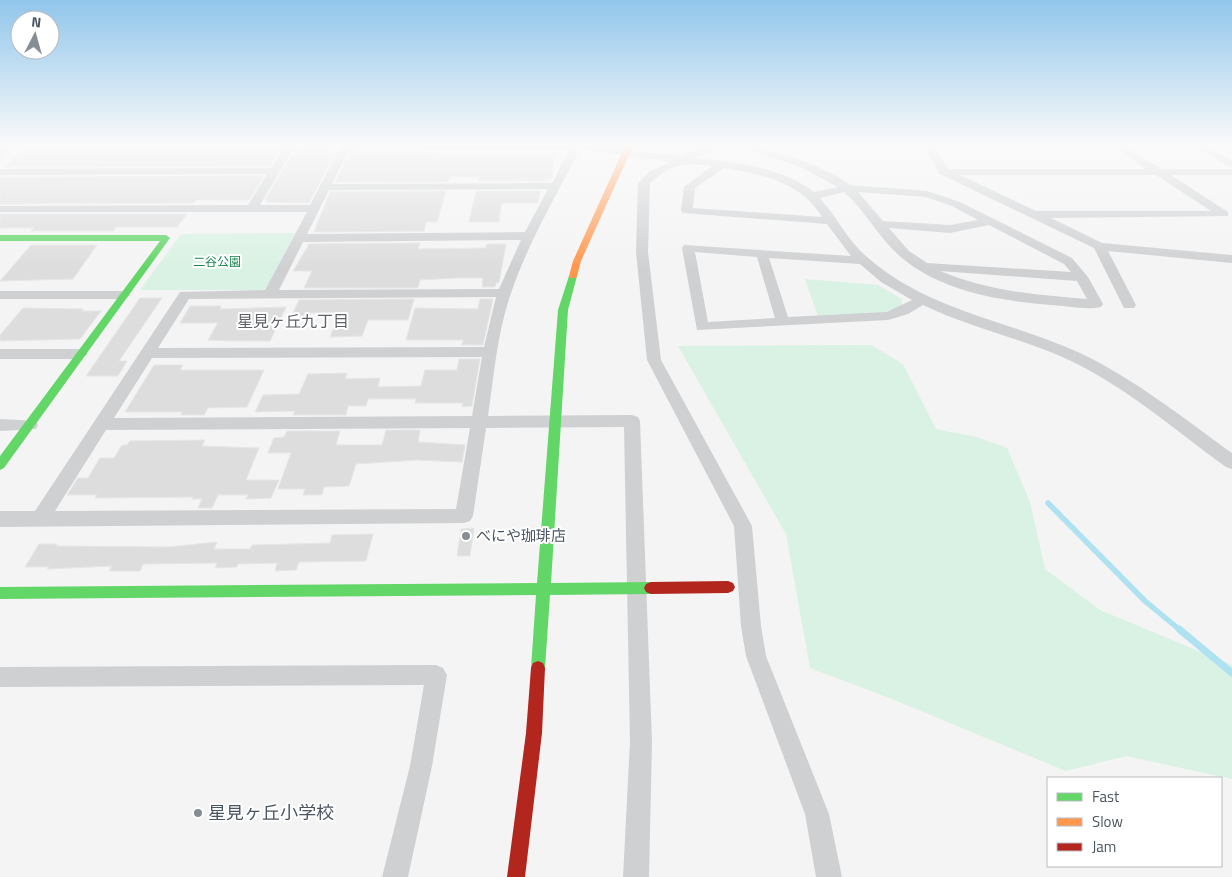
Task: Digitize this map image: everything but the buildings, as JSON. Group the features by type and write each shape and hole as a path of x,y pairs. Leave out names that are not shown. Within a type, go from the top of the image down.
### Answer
{"street":[{"path":"252,208 265,187"},
{"path":"270,294 325,187 342,187"},
{"path":"0,519 464,516 490,352 504,293 528,236 555,187"},
{"path":"516,877 534,733 563,310 577,261 610,187"},
{"path":"644,187 642,252 654,360 743,526 751,626 756,656 817,814 829,877"},
{"path":"690,187 687,211 830,220"},
{"path":"798,187 814,196 847,244 883,278 922,300 954,314 1044,344 1089,364 1121,383 1232,462"},
{"path":"974,187 1029,215 1100,246 1232,259"},
{"path":"1181,187 1228,217"},
{"path":"814,196 846,188 928,194 950,201 1068,261 1082,277 1096,304 997,295 963,286 923,266 893,243 862,202 846,188"},
{"path":"0,209 314,208"},
{"path":"1029,215 1228,217"},
{"path":"880,224 950,229 992,222"},
{"path":"298,238 528,236"},
{"path":"0,238 166,238 0,465"},
{"path":"1100,246 1129,305"},
{"path":"864,261 688,248 702,327 888,316 903,311 922,300"},
{"path":"762,254 783,322"},
{"path":"923,266 1082,277"},
{"path":"40,519 185,295 504,293"},
{"path":"0,295 124,295"},
{"path":"147,353 490,352"},
{"path":"0,354 81,354"},
{"path":"102,424 632,421 635,589 641,742 636,877"},
{"path":"0,425 30,425"},
{"path":"0,593 728,588"},
{"path":"0,677 436,675 421,766 395,877"}],"green space":[{"name":"二谷公園","path":"295,233 266,288 262,290 140,290 181,234"},
{"path":"805,279 878,285 902,299 902,307 885,314 818,316"},
{"path":"871,345 903,364 936,429 977,437 1007,448 1030,502 1045,569 1100,610 1232,665 1232,779 1126,756 1066,771 887,697 810,668 786,534 678,346"}],"waterway":[{"path":"1048,503 1145,601 1180,630"},
{"path":"1179,629 1232,673"}],"traffic: fast":[{"path":"0,238 166,238 0,465"},
{"path":"538,668 563,310 573,276"},
{"path":"0,593 651,588"}],"traffic: slow":[{"path":"573,276 577,261 610,187"}],"traffic: jam":[{"path":"651,588 728,587"},
{"path":"516,877 534,733 538,668"}],"place":[{"name":"べにや珈琲店","path":"466,536"},
{"name":"星見ヶ丘小学校","path":"198,813"}],"district":[{"name":"星見ヶ丘九丁目","path":"293,321"}]}
